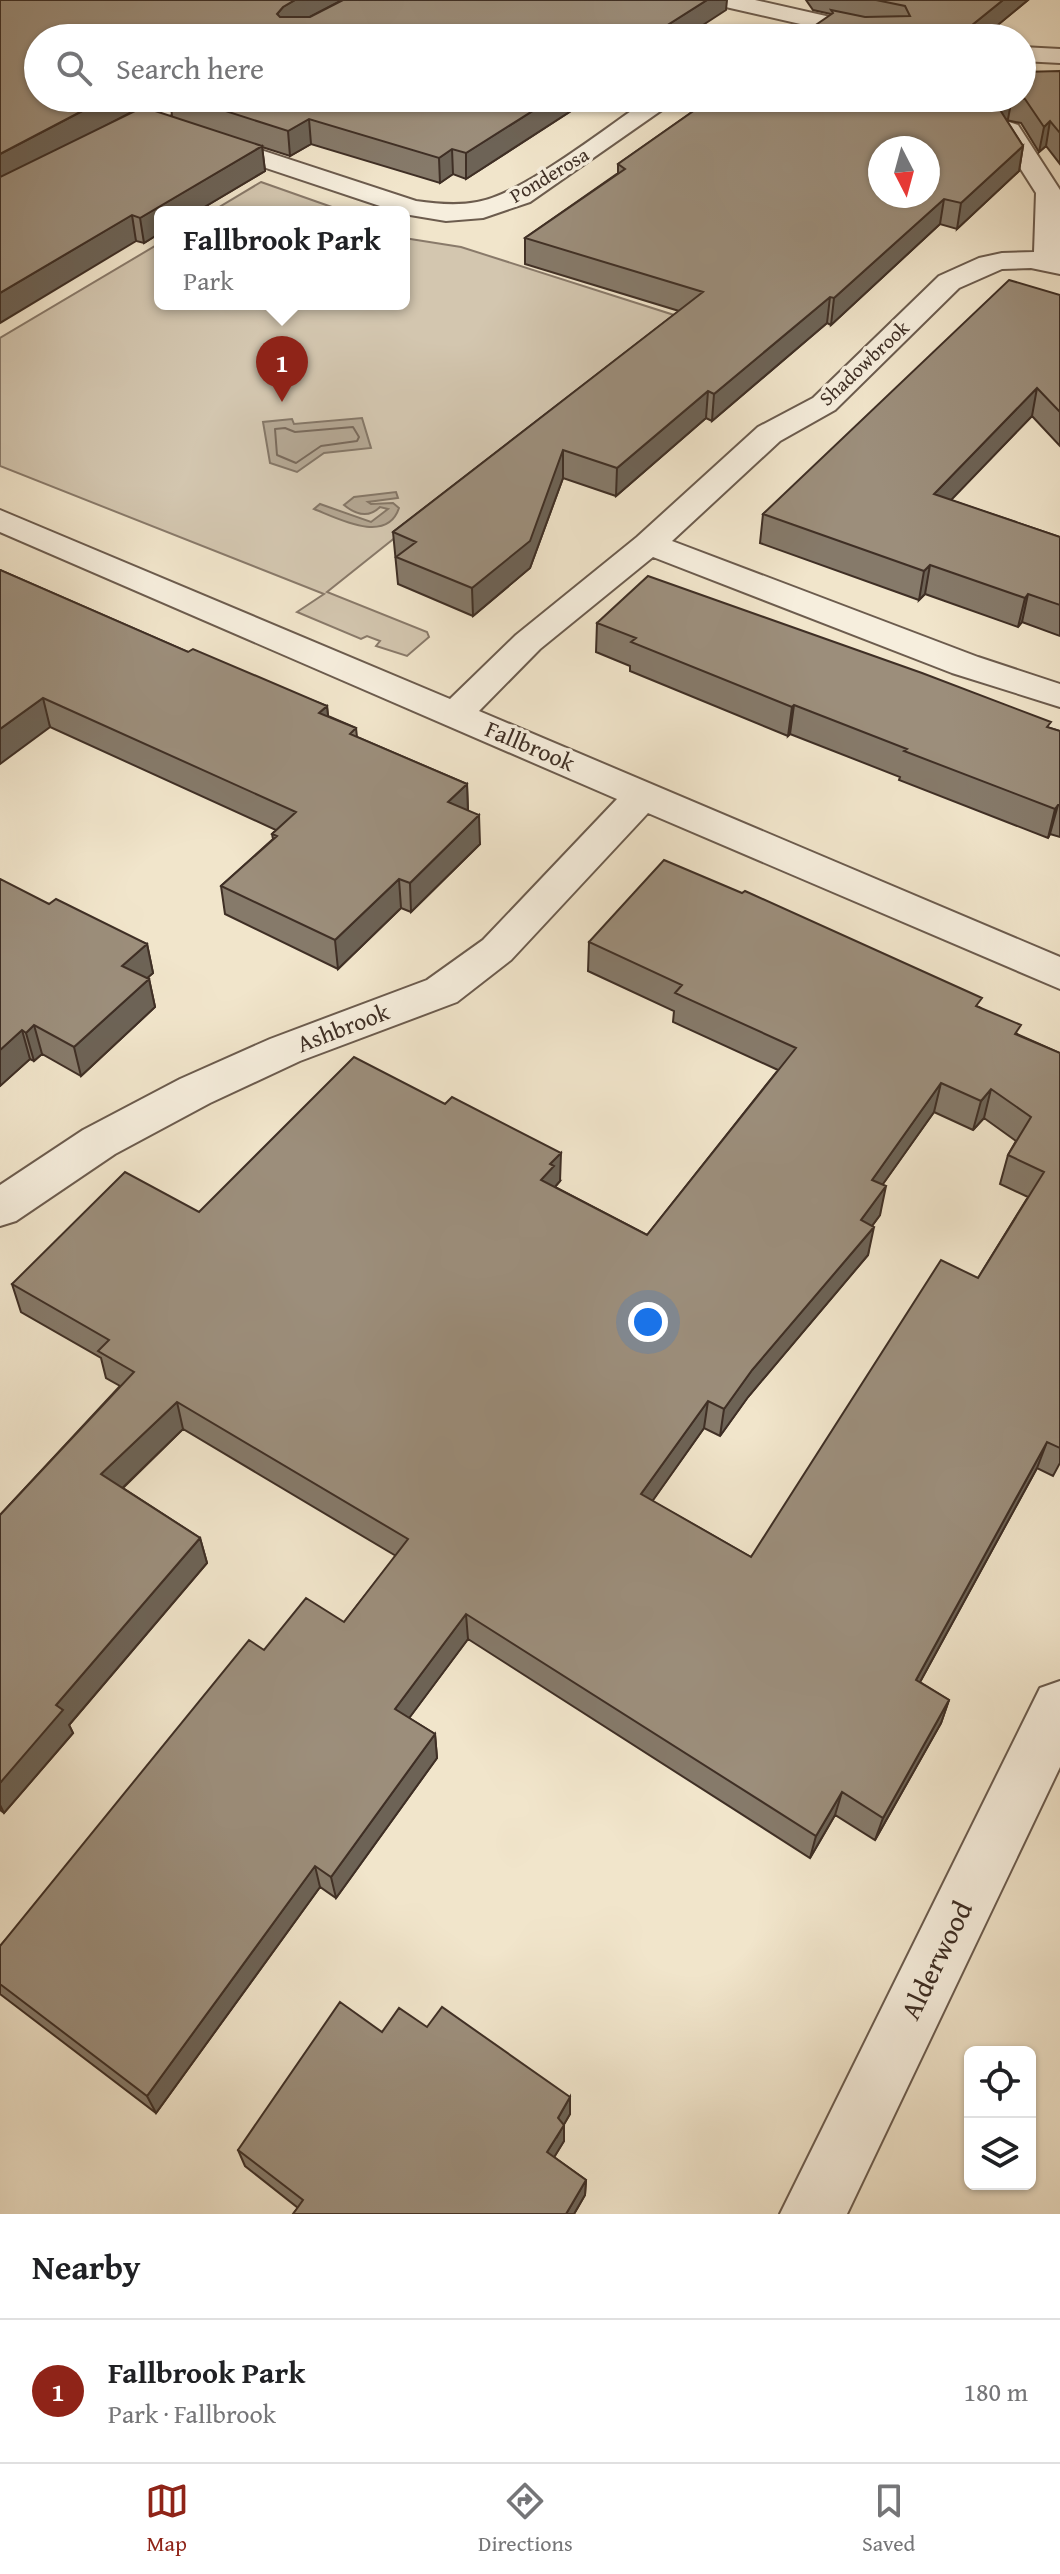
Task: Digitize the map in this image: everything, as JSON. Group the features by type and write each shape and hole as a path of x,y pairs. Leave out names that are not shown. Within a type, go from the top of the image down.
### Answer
{"street":[{"path":"725,0 824,24"},
{"path":"778,24 815,0"},
{"path":"1036,55 1060,56"},
{"path":"0,196 156,112"},
{"name":"Ponderosa","path":"410,207 446,213 483,210 521,196 646,112"},
{"name":"Ponderosa","path":"143,119 406,206"},
{"path":"1009,130 1049,193 1054,264"},
{"name":"Shadowbrook","path":"455,714 528,642 649,544 769,434 824,404 949,282 972,266 991,262 1054,264"},
{"name":"Fallbrook","path":"0,520 1060,974"},
{"path":"649,544 965,665 1060,696"},
{"name":"Ashbrook","path":"0,1208 99,1142 195,1091 285,1050 442,991 497,950 643,795"},
{"name":"Alderwood","path":"813,2214 1060,1707"}],"shaded area":[{"path":"261,182 329,206 221,206"},
{"path":"410,239 461,247 674,315 327,592 427,632 429,637 407,656 376,646 380,641 367,636 361,639 297,612 324,594 0,466 0,338 154,247 154,310 410,310"}],"water":[{"path":"362,418 371,448 324,453 297,472 270,463 263,422 292,419 294,424"},
{"path":"396,492 398,498 368,502 393,503 399,508 393,519 384,525 361,526 314,509 320,504 371,522 388,509 380,507 362,514 344,505 354,497"}],"building":[{"path":"0,0 295,0 277,14 280,17 310,17 343,0 707,0 669,24 24,24 24,112 80,112 0,154"},
{"path":"876,0 1003,0 973,24 817,24 833,13 831,10 865,17 910,16 905,6"},
{"path":"1060,71 1060,133 1050,121 1044,127 1034,112 1036,72"},
{"path":"133,112 158,112 262,146 160,206 154,206 154,210 140,218 132,215 0,293 0,177"},
{"path":"229,112 531,112 466,153 452,149 439,158 309,119 288,131"},
{"path":"692,112 1001,112 1023,146 961,203 944,199 940,203 940,136 868,136 868,208 934,208 834,298 830,297 714,394 708,391 617,468 563,450 530,541 472,588 396,557 416,542 393,532 703,292 525,238 625,169 618,164"},
{"path":"1009,280 1060,295 1060,412 1037,388 934,494 1060,537 1060,605 1028,594 1025,598 930,565 924,571 763,514"},
{"path":"0,570 188,652 193,649 327,706 319,713 356,728 350,734 467,784 448,802 479,815 410,883 399,879 335,940 221,886 277,836 272,834 296,812 43,698 0,729"},
{"path":"648,576 1051,722 1047,727 1060,731 1060,805 1055,809 794,705 792,707 631,642 636,638 597,623"},
{"path":"664,860 742,893 745,891 982,998 976,1006 1021,1025 1015,1034 1060,1053 1060,1448 1047,1442 916,1680 949,1700 883,1818 842,1792 816,1836 466,1614 395,1709 435,1734 331,1877 315,1866 147,2096 0,1984 0,1946 249,1640 264,1650 306,1598 344,1622 408,1539 177,1402 101,1474 200,1538 56,1705 63,1710 0,1783 0,1515 134,1372 98,1351 109,1340 12,1284 125,1172 199,1212 354,1057 445,1104 452,1097 561,1153 541,1180 647,1235 796,1048 675,993 682,985 589,942","holes":["941,1083 981,1101 991,1089 1031,1117 1008,1155 1044,1172 978,1278 941,1260 751,1557 641,1494 708,1401 724,1409 752,1370 874,1227 861,1220 886,1186 872,1180"]},
{"path":"0,879 49,904 56,899 147,944 122,966 149,979 74,1047 34,1025 26,1033 22,1030 0,1050"},
{"path":"340,2002 382,2032 399,2008 427,2027 442,2007 570,2097 558,2118 564,2125 547,2152 586,2180 566,2214 293,2214 303,2200 238,2150"}],"place":[{"name":"Fallbrook Park","path":"282,402"}]}
